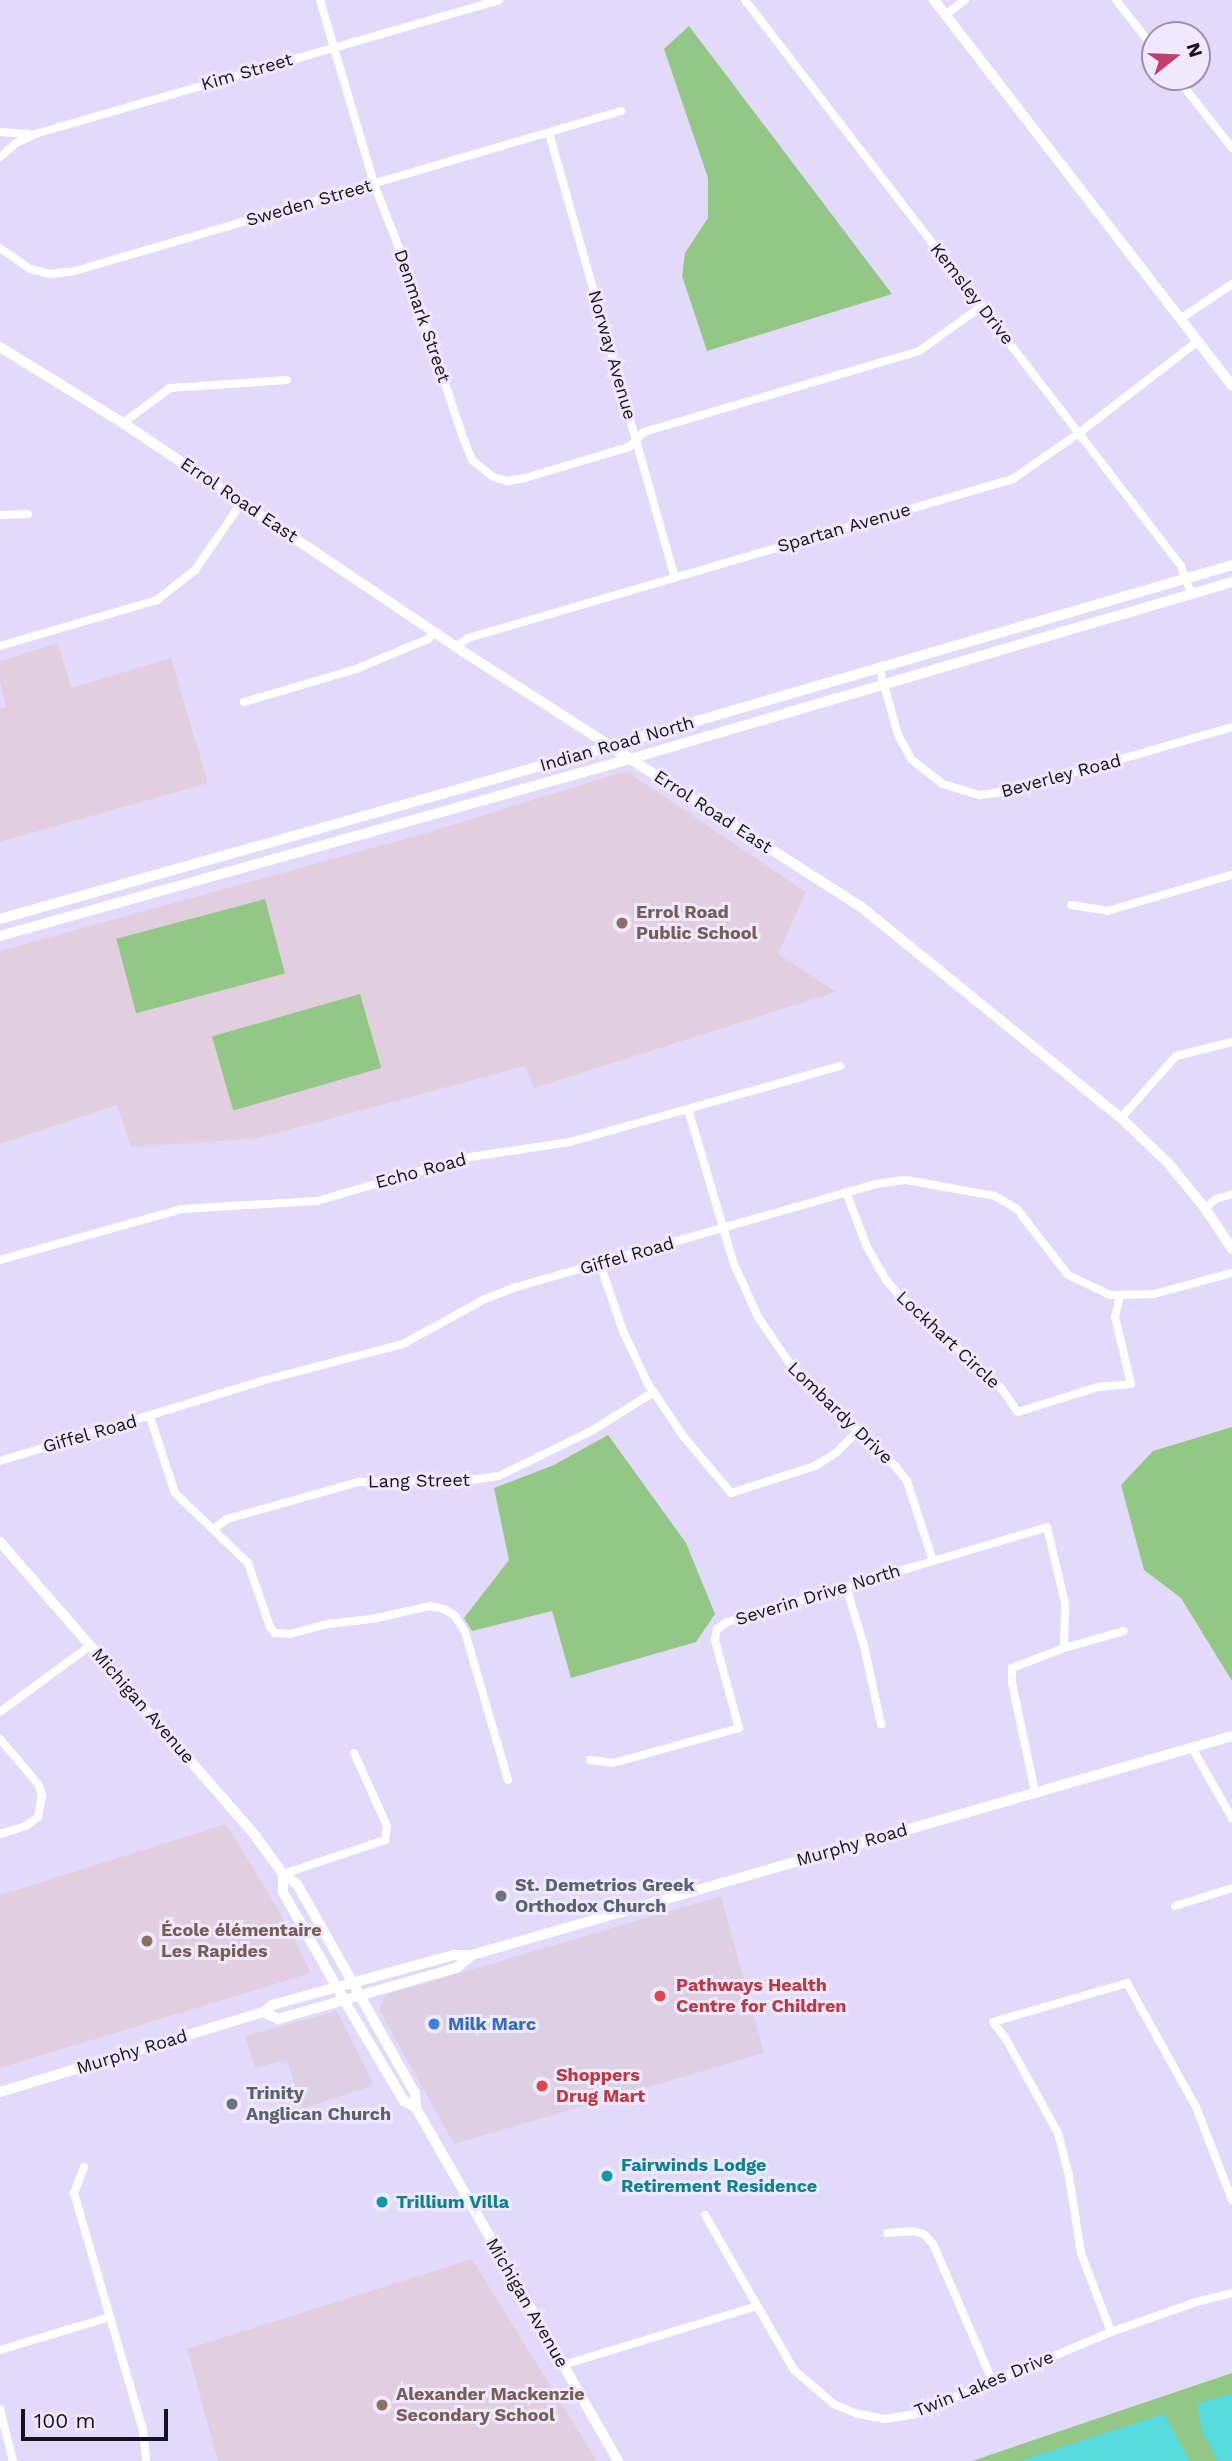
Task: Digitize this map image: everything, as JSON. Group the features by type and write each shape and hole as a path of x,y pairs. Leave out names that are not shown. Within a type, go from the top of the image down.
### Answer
{"main road":[{"path":"934,0 1232,385"},
{"name":"Errol Road East","path":"0,347 123,423 456,647 860,906 1121,1118 1168,1163 1205,1208 1232,1249"},
{"name":"Indian Road North","path":"0,919 611,746 1232,565"},
{"name":"Indian Road North","path":"0,936 631,759 1232,582"},
{"name":"Michigan Avenue","path":"0,1542 256,1837 283,1874 297,1884 415,2093 416,2108 618,2461"},
{"name":"Murphy Road","path":"0,2092 264,2012 272,2005 336,1986 454,1955 472,1955 1232,1736"},
{"name":"Michigan Avenue","path":"283,1874 283,1892 336,1986 404,2102 416,2108"},
{"name":"Murphy Road","path":"264,2012 278,2019 456,1968 472,1955"}],"street":[{"name":"Denmark Street","path":"320,0 373,184 399,248 464,440 472,460 484,472 507,481 525,478 629,447 636,437 919,351 982,306"},
{"name":"Kim Street","path":"0,157 16,143 35,134 499,0"},
{"name":"Kemsley Drive","path":"745,0 1181,566 1191,593"},
{"path":"945,15 965,0"},
{"path":"1116,0 1141,32"},
{"path":"1186,91 1232,148"},
{"name":"Sweden Street","path":"0,248 30,269 61,273 621,111"},
{"path":"0,132 35,134"},
{"name":"Norway Avenue","path":"549,133 675,576"},
{"path":"1180,319 1232,284"},
{"name":"Spartan Avenue","path":"456,647 468,638 1013,479 1079,433 1198,341"},
{"path":"123,423 170,388 287,380"},
{"path":"0,646 157,600 195,569 243,502"},
{"path":"0,515 10,512 28,514"},
{"path":"244,702 356,669 428,639 434,632"},
{"name":"Beverley Road","path":"879,667 898,736 912,760 943,784 980,795 1014,790 1232,727"},
{"path":"1071,905 1107,911 1232,875"},
{"path":"1121,1118 1176,1056 1232,1042"},
{"name":"Echo Road","path":"0,1260 164,1213 196,1207 317,1201 464,1158 570,1142 841,1066"},
{"name":"Lombardy Drive","path":"688,1109 745,1291 774,1343 799,1377 907,1481 933,1561"},
{"name":"Giffel Road","path":"0,1461 265,1381 403,1344 485,1299 846,1192 906,1180 995,1196 1017,1209 1068,1275 1089,1287 1121,1296 1154,1293 1232,1273"},
{"name":"Lockhart Circle","path":"846,1192 867,1247 886,1280 901,1297 1001,1388 1018,1412 1098,1387 1131,1384 1115,1317 1121,1296"},
{"path":"1205,1208 1216,1199 1232,1194"},
{"path":"600,1264 623,1331 654,1392 691,1447 731,1493 815,1466 836,1452 858,1431"},
{"name":"Lang Street","path":"214,1529 227,1519 359,1482 463,1481 499,1476 576,1439 654,1392"},
{"path":"150,1416 175,1493 248,1563 270,1627 275,1633 290,1634 328,1624 372,1619 429,1606 450,1612 465,1632 508,1780"},
{"name":"Severin Drive North","path":"590,1760 613,1763 739,1728 716,1646 717,1629 735,1619 1047,1527 1064,1595 1064,1648"},
{"path":"846,1587 864,1646 881,1724"},
{"path":"1035,1792 1012,1682 1012,1668 1064,1648 1124,1631"},
{"path":"0,1712 91,1645"},
{"path":"0,1739 38,1784 42,1808 38,1818 26,1826 0,1834"},
{"path":"1192,1748 1232,1818"},
{"path":"283,1874 385,1840 387,1826 354,1753"},
{"path":"1175,1906 1232,1888"},
{"path":"1111,2332 1081,2253 1069,2176 1058,2133 1006,2039 993,2022 1127,1983 1196,2107 1232,2200"},
{"path":"84,2167 74,2193 143,2430 145,2461"},
{"name":"Twin Lakes Drive","path":"705,2216 794,2370 815,2390 858,2414 885,2418 915,2414 1111,2332 1196,2302 1232,2293"},
{"path":"887,2233 914,2231 924,2234 933,2244 993,2382"},
{"path":"563,2365 757,2306"},
{"path":"0,2350 110,2317"},
{"path":"0,2409 13,2461"}],"shaded area":[{"path":"689,26 892,294 707,351 682,276 685,253 708,218 708,178 664,49"},
{"path":"58,643 71,688 171,658 208,783 0,842 0,709 6,707 0,681 0,661"},
{"path":"626,771 806,892 778,954 836,992 534,1088 525,1066 259,1138 131,1147 117,1105 0,1144 0,951 426,833"},
{"path":"265,899 285,973 136,1013 116,939"},
{"path":"360,994 381,1068 233,1110 212,1036"},
{"path":"1232,1427 1232,1681 1181,1598 1144,1570 1121,1485 1153,1451"},
{"path":"608,1435 686,1543 715,1614 696,1642 571,1678 552,1611 472,1631 464,1618 509,1560 494,1488 554,1465"},
{"name":"École élémentaire Les Rapides","path":"226,1824 278,1909 311,1973 0,2068 0,1895"},
{"path":"721,1896 764,2053 454,2144 379,2010 385,1995"},
{"path":"337,2011 374,2085 301,2109 287,2060 255,2068 245,2036"},
{"name":"Alexander Mackenzie Secondary School","path":"472,2259 597,2461 218,2461 187,2349"},
{"path":"1232,2373 1232,2461 972,2461"},
{"path":"1232,2393 1232,2461 1218,2461 1202,2431 1197,2404"},
{"path":"1164,2414 1190,2461 1019,2461"}],"place":[{"name":"Errol Road Public School","path":"622,923"},
{"name":"St. Demetrios Greek Orthodox Church","path":"501,1896"},
{"name":"École élémentaire Les Rapides","path":"147,1941"},
{"name":"Pathways Health Centre for Children","path":"660,1996"},
{"name":"Milk Marc","path":"434,2024"},
{"name":"Shoppers Drug Mart","path":"542,2086"},
{"name":"Trinity Anglican Church","path":"232,2104"},
{"name":"Fairwinds Lodge Retirement Residence","path":"607,2176"},
{"name":"Trillium Villa","path":"382,2202"},
{"name":"Alexander Mackenzie Secondary School","path":"382,2405"}]}
